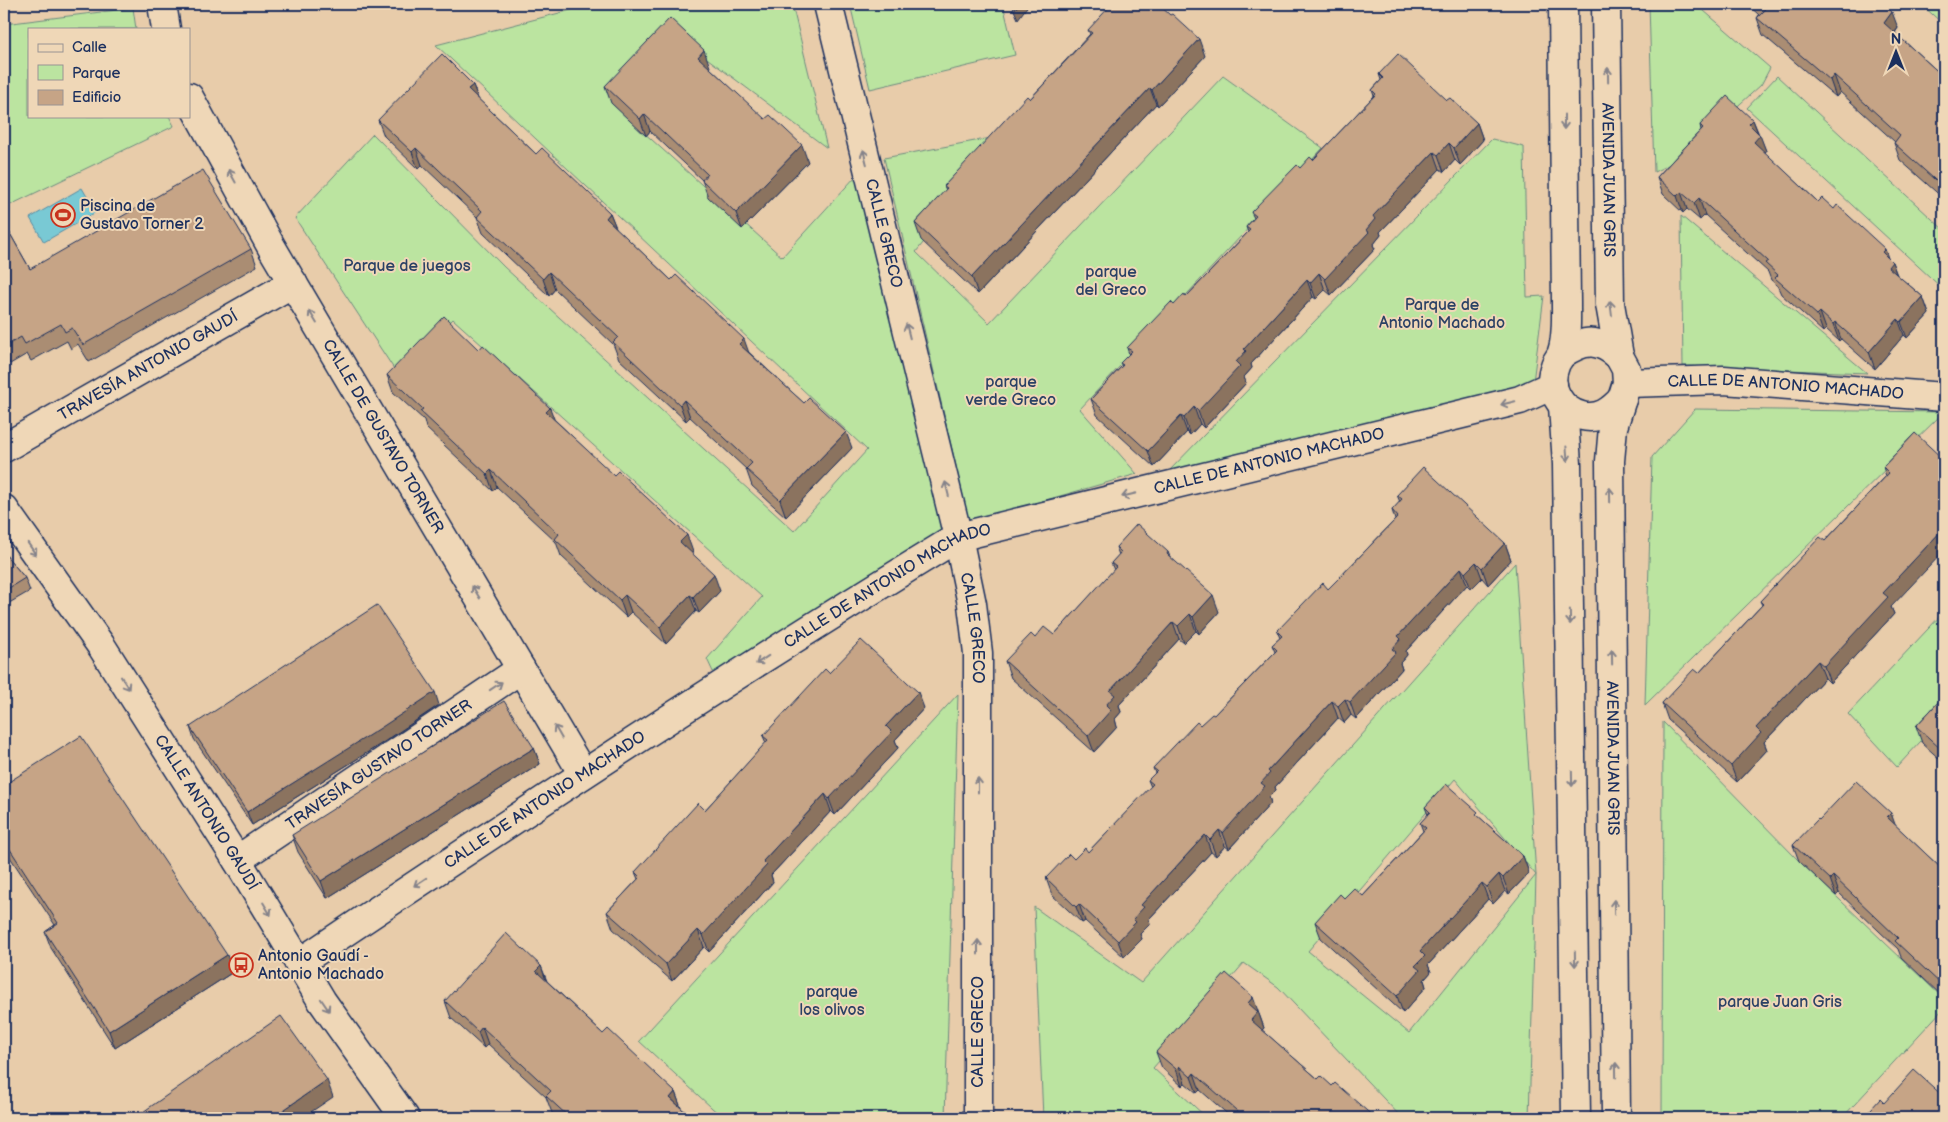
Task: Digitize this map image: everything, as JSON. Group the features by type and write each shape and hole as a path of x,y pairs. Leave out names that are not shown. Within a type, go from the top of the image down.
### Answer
{"street":[{"path":"162,4 166,28"},
{"name":"CALLE GRECO","path":"828,4 958,536 972,604 978,653 978,1118"},
{"path":"1562,354 1566,303 1563,4"},
{"name":"AVENIDA JUAN GRIS","path":"1606,4 1610,304 1619,356 1626,369 1625,391 1613,426 1610,461 1616,1118"},
{"name":"CALLE DE GUSTAVO TORNER","path":"190,99 293,284 583,774"},
{"name":"TRAVESÍA ANTONIO GAUDÍ","path":"4,448 293,284"},
{"path":"1576,1118 1567,464 1558,396 1552,381 1554,366 1562,354 1576,344 1593,342 1608,346 1619,356"},
{"name":"CALLE DE ANTONIO MACHADO","path":"1625,391 1724,380 1944,397"},
{"path":"1558,396 1573,413 1585,417 1599,416 1612,410 1625,391"},
{"name":"CALLE DE ANTONIO MACHADO","path":"299,963 583,774 958,536 1520,400 1558,396"},
{"name":"CALLE ANTONIO GAUDÍ","path":"4,509 102,646 238,860 322,1001 405,1118"},
{"name":"TRAVESÍA GUSTAVO TORNER","path":"238,860 521,669"}],"green space":[{"name":"Parque de juegos","path":"594,4 792,4 827,148 676,35 611,103 782,257 856,176 944,529 714,674 707,659 762,597 453,319 398,375 295,218 373,134 504,267 794,531 867,450 436,45"},
{"path":"850,4 1003,4 1015,55 870,89"},
{"path":"1649,4 1696,4 1770,68 1761,85 1678,160 1654,172"},
{"path":"1921,4 1944,4 1944,25"},
{"path":"133,8 136,28 28,28 28,118 170,118 174,126 4,208 4,24"},
{"name":"parque verde Greco","path":"1223,76 1323,148 1080,409 1137,474 969,522 884,158 1007,135 916,252 989,323"},
{"path":"1777,76 1944,230 1944,290 1747,108"},
{"name":"Parque de Antonio Machado","path":"1492,139 1524,147 1527,297 1544,296 1533,382 1167,473"},
{"path":"1681,216 1867,373 1683,366"},
{"path":"1695,409 1944,412 1645,705 1652,457"},
{"path":"1515,563 1536,875 1529,1118 1402,1118 1278,987 1244,963 1153,1068 1207,1118 1043,1118 1034,907 1141,983","holes":["1455,779 1536,875 1409,1033 1308,951"]},
{"path":"1944,612 1944,716 1897,767 1848,714"},
{"name":"parque los olivos","path":"958,694 945,1118 723,1118 639,1041"},
{"name":"parque Juan Gris","path":"1663,722 1799,861 1944,999 1944,1008 1842,1118 1662,1118"}],"water":[{"name":"Piscina de Gustavo Torner 2","path":"82,188 96,212 44,242 30,218"}],"building":[{"path":"1013,4 1019,4 1014,10"},
{"path":"1112,4 1158,4 1199,39 1152,90 1150,88 972,277 915,223 947,188 944,186 1027,96 1030,99 1092,33 1088,30"},
{"path":"1759,4 1884,4 1892,12 1884,23 1944,77 1944,188 1894,143 1900,135 1834,75 1830,80 1757,18 1765,10"},
{"path":"670,18 704,50 698,57 765,119 770,115 802,145 736,213 702,180 707,174 644,114 640,119 605,86"},
{"path":"442,54 473,85 468,89 536,154 542,148 610,213 606,218 671,280 676,275 744,339 739,344 804,403 809,398 846,432 780,500 746,469 752,463 684,400 680,405 613,342 618,337 549,272 543,279 477,217 482,211 416,148 412,152 378,120"},
{"path":"1398,54 1447,100 1450,98 1477,123 1454,148 1449,143 1438,155 1434,152 1373,216 1375,219 1366,230 1369,232 1325,279 1319,273 1310,283 1307,280 1244,349 1246,351 1236,362 1240,366 1198,411 1194,407 1184,418 1181,416 1148,451 1091,399 1123,365 1120,363 1132,351 1127,348 1171,302 1174,305 1184,294 1186,297 1250,230 1246,227 1256,216 1251,212 1297,165 1300,168 1310,157 1313,160 1376,94 1372,90 1383,78 1379,74"},
{"path":"1727,96 1753,120 1749,124 1760,135 1754,142 1818,202 1822,198 1834,209 1837,205 1885,249 1882,252 1892,262 1888,267 1923,297 1901,322 1898,319 1869,352 1835,322 1833,324 1820,312 1817,315 1775,278 1778,275 1765,263 1768,261 1699,198 1694,203 1681,192 1677,196 1657,177 1703,128 1700,125"},
{"path":"203,170 251,249 83,345 72,328 65,332 61,324 25,344 21,337 4,347 4,223 30,269"},
{"path":"444,316 479,350 483,345 550,408 546,412 614,475 618,471 687,535 680,542 714,574 693,597 690,595 660,627 625,595 620,600 555,539 559,534 491,470 487,474 420,411 423,409 387,375"},
{"path":"1915,433 1944,460 1944,528 1883,593 1888,597 1824,666 1818,661 1756,728 1761,733 1731,766 1662,703 1694,669 1699,673 1763,604 1760,601 1820,537 1825,541 1889,473 1883,467"},
{"path":"1423,467 1505,543 1482,568 1476,562 1465,573 1461,568 1398,636 1401,639 1392,649 1396,652 1350,702 1345,699 1338,706 1332,701 1268,771 1270,773 1261,783 1265,786 1223,833 1219,830 1210,840 1205,835 1141,905 1144,907 1133,919 1136,922 1118,941 1079,904 1076,907 1046,878 1069,854 1074,859 1085,848 1088,852 1153,784 1148,780 1157,771 1153,768 1197,722 1200,725 1212,714 1214,715 1277,650 1272,645 1282,636 1277,631 1323,583 1328,589 1398,517 1392,510 1402,499 1397,495"},
{"path":"1137,524 1213,595 1193,617 1190,614 1178,626 1173,622 1110,691 1115,695 1106,705 1111,710 1088,736 1005,661 1031,634 1035,638 1044,627 1054,635 1116,567 1111,563 1121,552 1116,547"},
{"path":"4,553 25,578 4,591"},
{"path":"377,605 435,692 247,812 190,727"},
{"path":"861,640 918,692 886,726 892,732 829,799 825,794 763,861 767,865 703,935 698,930 666,964 607,912 640,877 635,872 698,803 705,810 768,740 763,736 825,669 829,673"},
{"path":"1944,696 1944,752 1916,726"},
{"path":"504,701 534,748 321,881 292,835"},
{"path":"81,736 227,955 109,1031 45,932 58,923 4,840 4,785"},
{"path":"1856,781 1891,813 1887,817 1944,871 1944,987 1895,941 1898,938 1833,876 1830,879 1793,845"},
{"path":"1446,784 1523,856 1503,878 1499,874 1487,887 1482,883 1420,951 1425,956 1415,966 1420,970 1397,996 1315,922 1340,894 1344,898 1354,888 1363,896 1426,828 1420,823 1430,812 1425,807"},
{"path":"506,933 541,966 536,971 603,1034 608,1029 675,1092 670,1098 692,1118 570,1118 546,1096 551,1091 482,1027 478,1032 445,1001"},
{"path":"1226,973 1253,997 1248,1003 1258,1012 1251,1020 1318,1079 1321,1076 1332,1086 1335,1083 1375,1118 1245,1118 1194,1073 1191,1077 1179,1066 1176,1069 1156,1052"},
{"path":"281,1016 327,1080 272,1118 143,1118 140,1114"},
{"path":"1914,1070 1944,1097 1944,1118 1863,1118 1880,1099 1884,1103"}],"place":[{"name":"Piscina de Gustavo Torner 2","path":"63,215"},
{"name":"Antonio Gaudí - Antonio Machado","path":"241,965"}],"park label":[{"name":"parque del Greco","path":"1111,281"}]}
